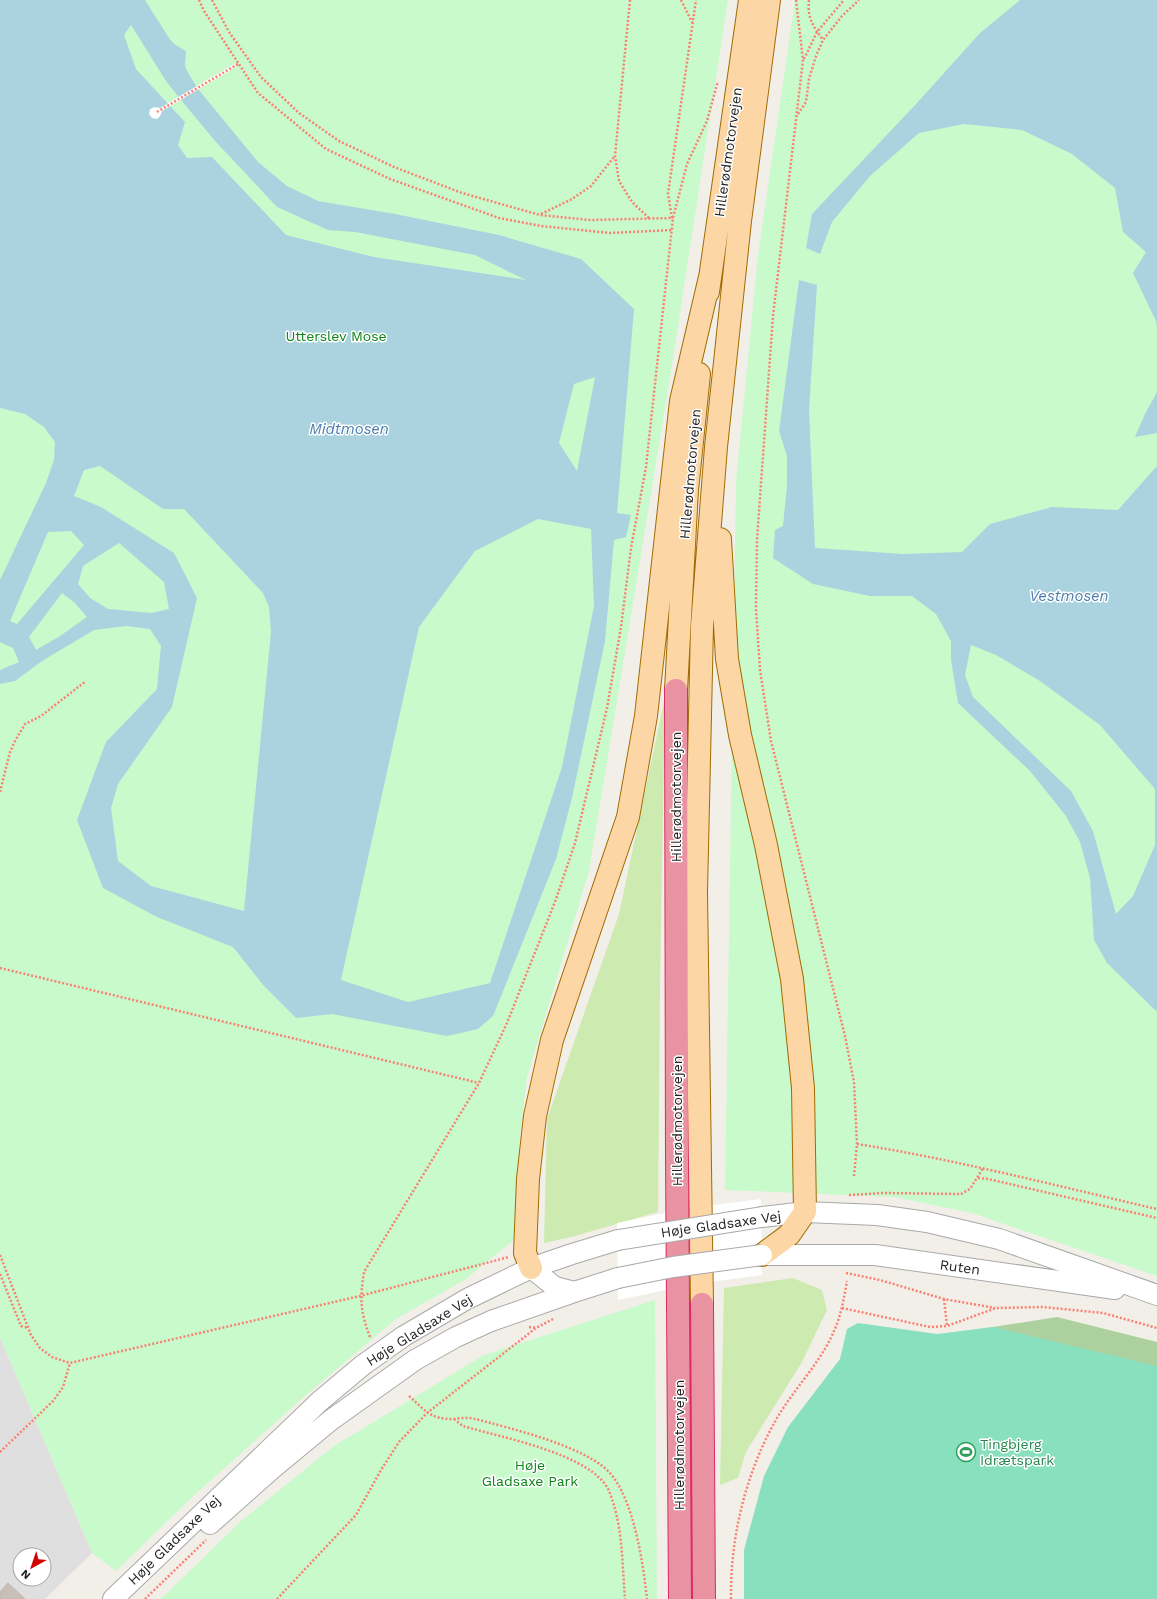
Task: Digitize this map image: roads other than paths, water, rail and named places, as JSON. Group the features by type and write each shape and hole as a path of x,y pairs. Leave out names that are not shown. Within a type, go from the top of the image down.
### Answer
{"highway":[{"name":"Hillerødmotorvejen","path":"676,690 680,1599"},
{"name":"Hillerødmotorvejen","path":"702,1304 704,1599"}],"main road":[{"name":"Hillerødmotorvejen","path":"676,690 687,490 710,277 750,0"},
{"name":"Hillerødmotorvejen","path":"702,1304 696,892 702,626 716,447 740,221 769,0"},
{"path":"528,1261 528,1179 535,1116 552,1040 628,817 646,716 681,401 710,277"},
{"path":"716,447 726,659 740,736 766,846 792,979 803,1088 805,1212 789,1235 762,1255"}],"street":[{"name":"Høje Gladsaxe Vej","path":"113,1599 320,1401 363,1365 404,1336 528,1261 572,1254 618,1240 762,1217 805,1212"},
{"name":"Ruten","path":"805,1212 877,1215 927,1222 999,1239 1157,1295"},
{"name":"Høje Gladsaxe Vej","path":"132,1599 206,1528 273,1468 331,1420 415,1360 456,1337 491,1321 618,1278 702,1263 762,1255"},
{"name":"Ruten","path":"762,1255 875,1255 1157,1295"},
{"path":"528,1261 554,1287 574,1292"}],"water":[{"name":"Midtmosen","path":"0,0 145,0 169,38 174,44 186,51 186,69 198,89 258,162 287,186 318,201 395,214 499,235 581,259 634,309 617,513 631,515 626,537 614,540 605,641 572,798 556,859 493,1016 478,1029 447,1036 332,1014 296,1018 264,986 233,947 157,917 103,888 77,820 106,742 157,689 161,646 150,629 126,626 94,630 42,661 15,681 0,684 0,670 19,662 13,648 0,642 0,580 46,483 54,460 55,442 44,427 25,414 0,408","holes":["131,25 166,81 181,100 216,142 277,207 328,230 355,232 475,255 526,280 374,257 286,235 212,157 187,158 178,145 185,122 136,69 124,35","595,377 577,471 559,443 574,384","100,466 163,509 184,509 263,593 269,607 271,632 244,911 151,886 118,861 111,808 118,784 172,707 197,598 174,553 101,507 74,496 84,470","538,519 591,529 594,606 562,767 490,983 408,1002 341,980 419,627 475,551","71,531 84,545 17,624 10,621 48,532","119,543 164,582 169,609 152,613 108,609 90,598 78,584 83,566","62,593 75,603 87,617 60,636 36,650 29,637"]},
{"path":"1020,0 1157,0 1157,328 1156,321 1133,273 1146,252 1123,232 1115,188 1072,154 1022,130 964,124 919,133 870,176 832,222 820,254 806,248 812,214 917,103 980,33"},
{"name":"Vestmosen","path":"799,280 817,285 809,410 815,548 903,554 962,552 990,524 1052,507 1118,510 1157,466 1157,1011 1107,963 1094,940 1090,878 1080,842 1066,816 1030,771 958,703 951,660 951,641 936,614 912,596 870,596 813,584 773,558 775,530 783,526 787,485 787,456 779,431","holes":["971,645 996,655 1040,681 1100,725 1155,789 1155,845 1133,896 1116,914 1093,831 1071,791 973,697 965,675"]},
{"path":"1157,392 1157,433 1135,437 1145,414"}],"place":[{"name":"Tingbjerg Idrætspark","path":"966,1452"}],"park label":[{"name":"Utterslev Mose","path":"336,336"},
{"name":"Høje Gladsaxe Park","path":"530,1474"}]}
